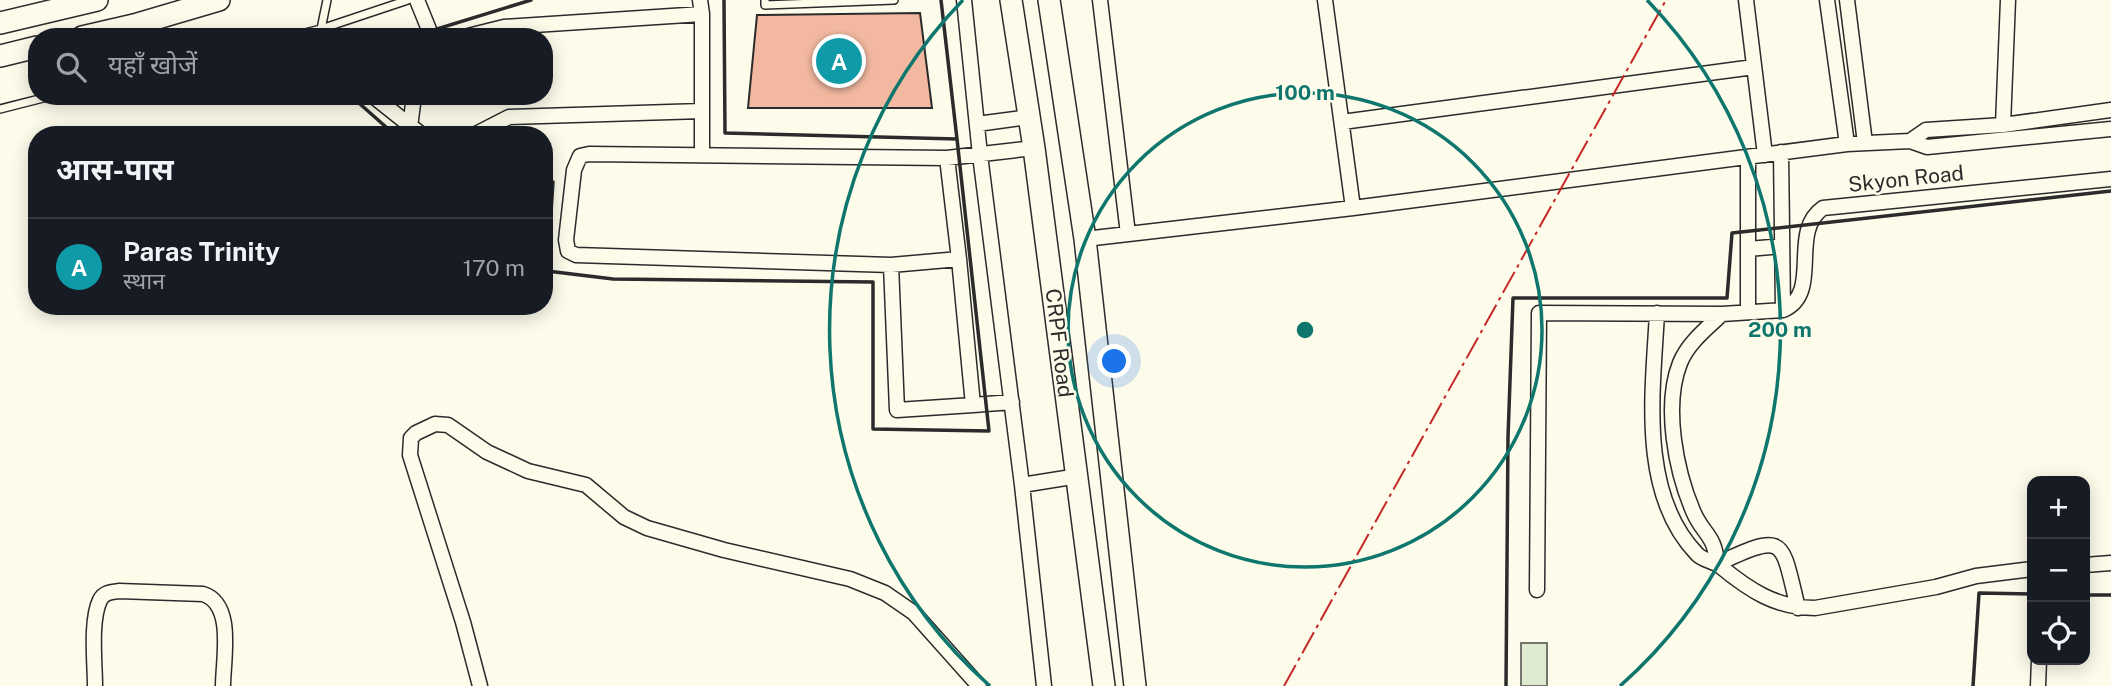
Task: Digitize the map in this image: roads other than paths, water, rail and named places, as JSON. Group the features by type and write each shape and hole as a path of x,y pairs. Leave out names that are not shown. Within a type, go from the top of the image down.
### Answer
{"street":[{"path":"0,23 97,0"},
{"path":"121,28 219,0"},
{"path":"416,0 428,28"},
{"path":"964,0 1044,686"},
{"name":"CRPF Road","path":"1010,0 1034,148 1104,686"},
{"path":"1049,0 1085,242 1135,686"},
{"path":"1100,0 1128,234"},
{"path":"1325,0 1353,208"},
{"path":"1746,0 1765,155"},
{"path":"1828,0 1847,144"},
{"path":"1847,0 1865,144"},
{"path":"2003,125 2008,0"},
{"path":"500,28 701,7 702,154"},
{"path":"0,56 28,49"},
{"path":"1342,122 1754,67"},
{"path":"384,105 410,126"},
{"path":"415,105 416,126"},
{"path":"1910,141 1926,130 2003,125 2111,110"},
{"path":"492,126 509,117 702,111"},
{"path":"977,124 1029,117"},
{"path":"1047,248 1128,234 1353,208 1847,144 1910,141 1927,147 2111,129"},
{"path":"959,259 891,265 633,259 576,255 568,251 566,240 574,170 580,156 589,154 947,158 1034,148"},
{"path":"1537,590 1539,313 1722,314 1783,310 1781,152"},
{"path":"947,158 973,405"},
{"path":"1748,158 1748,312"},
{"name":"Skyon Road","path":"1783,310 1793,306 1801,295 1808,230 1813,216 1823,208 2111,179"},
{"path":"1748,249 1782,246"},
{"path":"891,265 897,410 1012,402"},
{"path":"1657,313 1653,426 1656,471 1660,489 1679,530 1698,556 1717,564 1761,597 1798,608 1815,608 1936,587 1976,576 2027,570"},
{"path":"1717,564 1716,546 1695,515 1676,462 1673,400 1680,363 1691,343 1722,314"},
{"path":"480,686 463,622 410,455 411,438 435,424 448,425 487,452 528,471 586,485 624,517 647,528 724,550 832,573 885,593 914,613 979,686"},
{"path":"1022,485 1078,476"},
{"path":"1717,564 1767,543 1776,546 1784,554 1798,608"},
{"path":"2090,565 2111,563"},
{"path":"95,686 95,637 100,600 107,593 120,591 203,594 213,597 220,606 224,620 223,686"},
{"path":"2038,686 2039,665"}],"lane":[{"path":"321,28 327,0"},
{"path":"324,28 408,0"},
{"path":"765,0 765,5 894,0"},
{"path":"0,109 28,102"}],"place":[{"name":"Paras Trinity","path":"839,61"}]}
